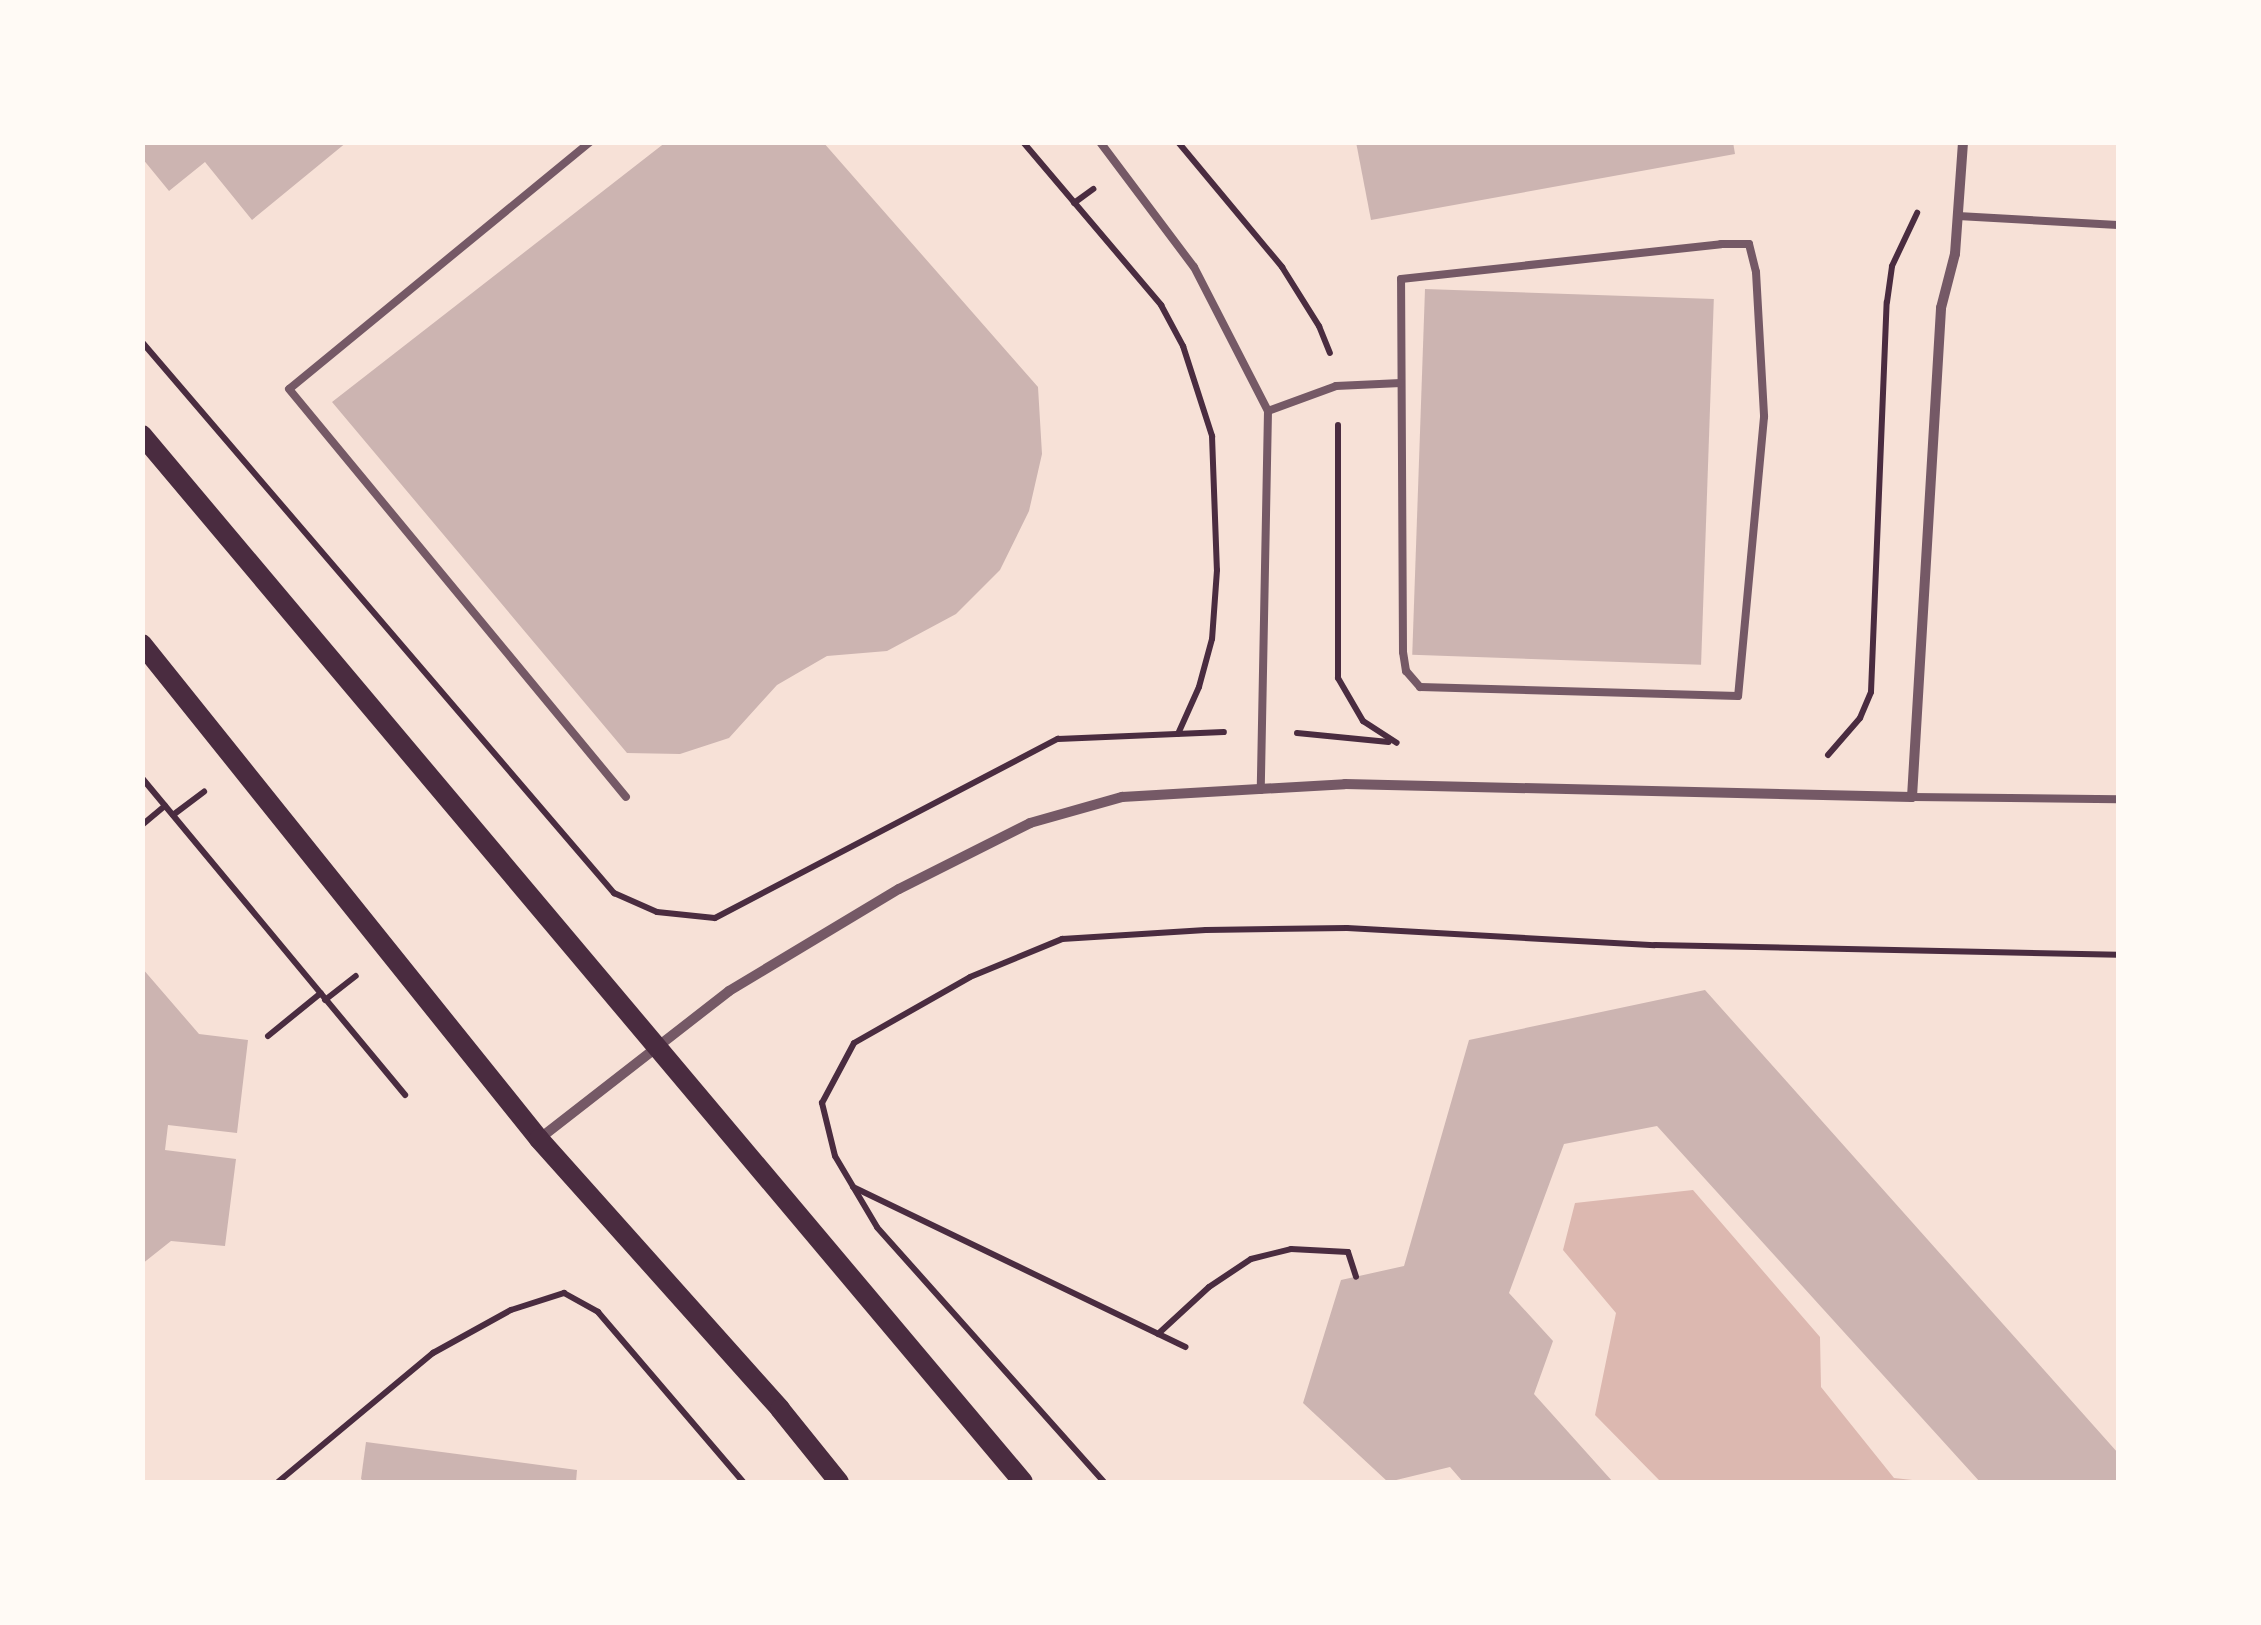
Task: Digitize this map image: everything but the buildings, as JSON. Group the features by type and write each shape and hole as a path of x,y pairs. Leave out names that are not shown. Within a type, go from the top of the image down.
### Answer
{"main road":[{"path":"142,435 1023,1482"},
{"path":"142,644 539,1139 780,1409 839,1482"}],"street":[{"path":"539,1139 729,991 899,890 1030,824 1122,798 1345,784 1912,796 1941,308 1955,254 1963,142"}],"lane":[{"path":"590,142 288,389 626,797"},
{"path":"1100,142 1194,267 1268,411 1261,790"},
{"path":"1958,216 2118,225"},
{"path":"1749,244 1756,272 1764,417 1738,696 1420,687 1406,671 1404,652 1401,383 1401,279 1440,271 1749,244"},
{"path":"1268,411 1336,386 1401,383"},
{"path":"1912,796 2118,799"}],"path":[{"path":"1023,142 1161,305 1183,346 1212,436 1217,570 1212,639 1199,687 1178,734"},
{"path":"1828,756 1860,718 1871,692 1887,302 1892,266 1924,198"},
{"path":"142,342 614,893 657,912 715,918 1058,739 1262,730"},
{"path":"142,778 406,1095"},
{"path":"142,825 165,806"},
{"path":"1104,1482 876,1227 835,1156 822,1103 854,1043 970,977 1062,939 1346,928 1655,944 2118,955"},
{"path":"268,1036 321,993"},
{"path":"852,1186 1186,1347"},
{"path":"1158,1334 1209,1287 1250,1259 1291,1249 1348,1252 1356,1277"},
{"path":"278,1482 433,1354 511,1310 564,1293 598,1312 743,1482"}],"shaded area":[{"path":"1693,1190 1820,1337 1821,1387 1894,1478 1931,1482 1661,1482 1595,1415 1616,1313 1563,1250 1575,1203"}]}
